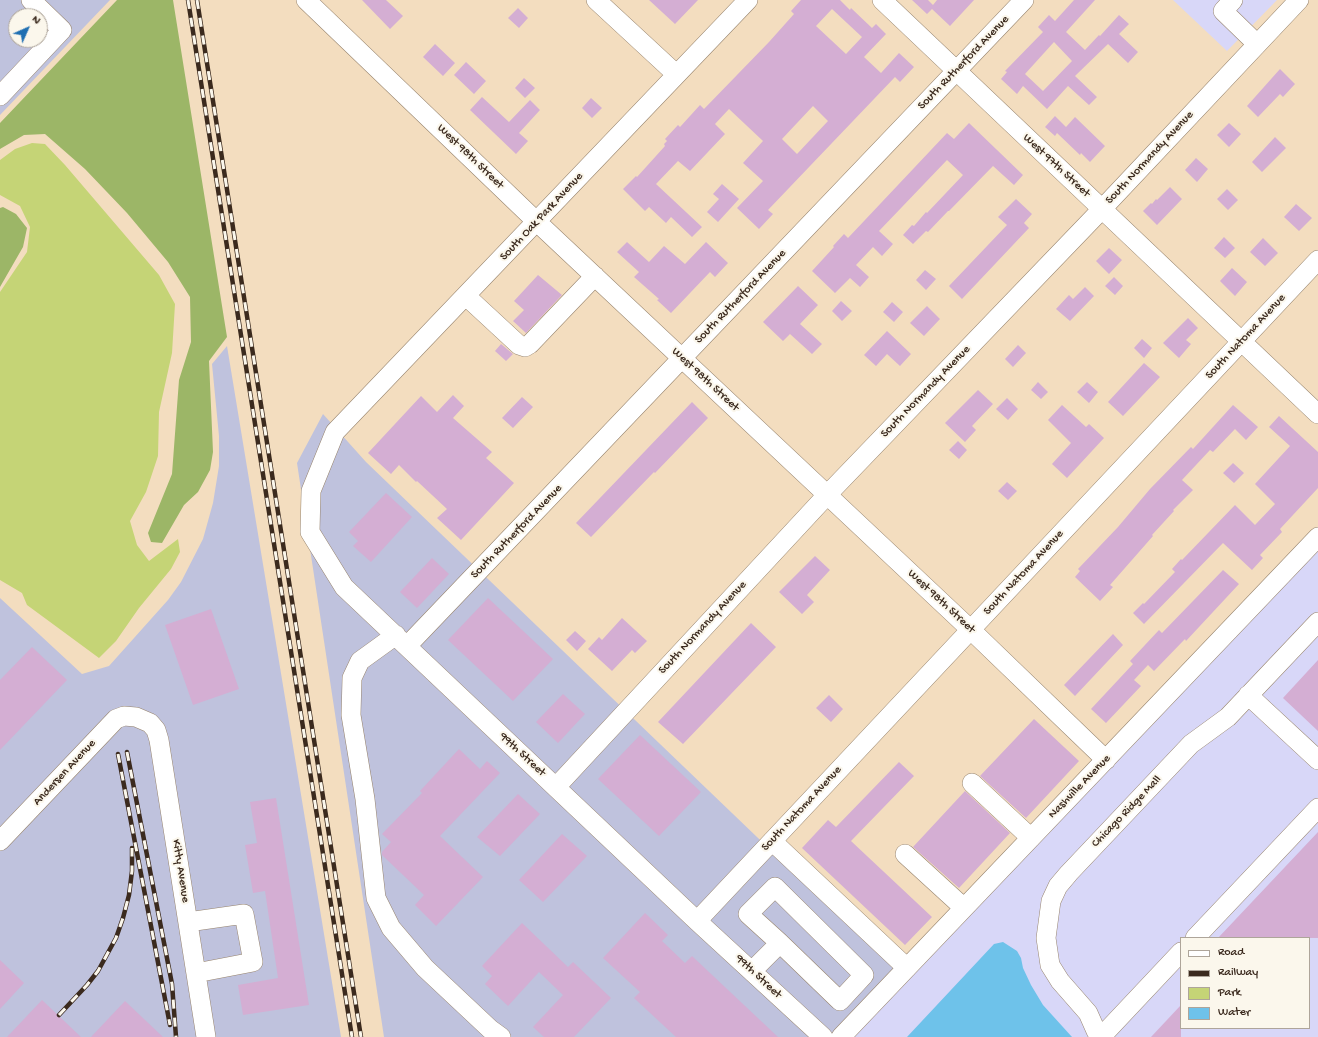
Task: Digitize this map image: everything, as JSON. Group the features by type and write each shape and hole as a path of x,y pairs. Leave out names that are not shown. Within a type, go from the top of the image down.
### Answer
{"street":[{"path":"0,96 62,30 31,0"},
{"name":"West 98th Street","path":"306,0 537,222 971,630 1106,760"},
{"path":"596,0 676,74"},
{"name":"South Oak Park Avenue","path":"335,432 748,0"},
{"name":"West 97th Street","path":"882,0 956,72 1318,414"},
{"name":"South Rutherford Avenue","path":"501,1037 490,1029 425,968 391,928 376,898 365,799 351,715 352,678 360,661 386,641 402,640 683,359 1024,0"},
{"name":"South Normandy Avenue","path":"556,787 827,495 1102,209 1299,0"},
{"path":"1228,6 1257,44"},
{"name":"South Natoma Avenue","path":"697,921 1318,260"},
{"path":"466,296 519,345 525,346 530,344 595,276"},
{"name":"99th Street","path":"335,432 311,491 310,532 344,587 402,640 697,921 823,1037"},
{"name":"Nashville Avenue","path":"841,1037 1318,537"},
{"name":"Chicago Ridge Mall","path":"1100,1037 1096,1032 1088,1013 1060,981 1050,965 1046,938 1051,901 1058,886 1068,873 1191,744 1228,717 1318,622"},
{"path":"1248,695 1318,760"},
{"name":"Andersen Avenue","path":"0,841 116,719 124,716 136,717"},
{"name":"Kitty Avenue","path":"136,717 150,723 156,730 159,740 206,1037"},
{"path":"972,783 1031,838"},
{"path":"1196,937 1318,808"},
{"path":"772,841 907,968"},
{"path":"905,854 964,908"},
{"path":"775,887 864,976 840,1001 780,943 748,914 775,887"},
{"path":"188,922 244,914 253,962 196,973"},
{"path":"752,972 780,943"},
{"path":"1100,1037 1180,953"}],"shaded area":[{"path":"0,0 110,0 0,115"},
{"path":"1173,0 1277,0 1227,51"},
{"path":"227,346 341,1037 0,1037 0,598 82,674 109,666 168,600 181,582 203,539 213,503 219,466 219,436 212,364"},
{"path":"323,414 366,462 904,978 848,1037 384,1037 297,463"},
{"path":"1318,545 1318,1037 848,1037"}],"green space":[{"path":"117,0 173,0 227,337 209,361 213,452 210,470 198,492 184,505 162,543 151,542 148,533 172,474 179,380 191,342 190,297 168,262 127,213 85,169 45,134 24,135 0,149 0,123"},
{"path":"32,143 45,144 65,165 159,275 175,304 172,353 159,412 158,456 146,492 130,521 137,545 149,561 178,539 180,552 171,569 139,608 116,641 99,658 27,605 22,593 0,580 0,292 27,252 30,227 20,206 0,195 0,160 15,149"},
{"path":"3,207 16,214 27,228 23,247 0,287 0,208"}],"water":[{"path":"1003,942 1017,951 1031,985 1043,1005 1072,1037 907,1037 994,944"}],"building":[{"path":"362,0 386,0 403,16 390,29"},
{"path":"649,0 698,0 675,24"},
{"path":"801,0 840,0 850,10 851,8 872,28 876,24 886,34 864,57 881,73 899,53 914,67 900,82 895,77 768,210 773,214 759,229 737,208 763,181 743,163 763,141 729,109 715,124 725,134 690,171 678,161 656,184 702,227 692,237 671,217 666,223 649,207 645,211 623,189 636,176 637,177 665,146 664,144 667,141 665,139 678,125 680,127 700,105 704,109 769,42 794,14 791,11","holes":["832,9 862,37 846,54 816,26","813,106 828,121 797,154 782,139"]},
{"path":"912,0 928,0 933,5 937,0 974,0 950,26 932,9 927,14"},
{"path":"1074,0 1095,0 1066,32 1085,50 1119,15 1129,24 1119,34 1138,52 1128,63 1108,44 1075,76 1097,97 1089,105 1068,86 1047,109 1023,86 1017,94 1001,79 1007,72 1005,71 1043,32 1038,27 1049,15 1055,21","holes":["1054,42 1072,61 1043,91 1025,74"]},
{"path":"518,8 528,18 519,28 508,18"},
{"path":"435,44 455,63 443,76 423,57"},
{"path":"466,62 486,81 474,94 454,75"},
{"path":"1280,69 1295,84 1283,97 1280,94 1258,117 1247,106"},
{"path":"524,78 535,88 525,98 515,88"},
{"path":"482,97 509,122 530,100 540,110 519,133 528,141 516,154 470,110"},
{"path":"591,98 602,108 592,118 582,108"},
{"path":"1055,116 1066,127 1075,117 1105,146 1090,162 1081,153 1080,155 1057,133 1055,136 1045,127"},
{"path":"969,123 1023,175 1014,185 993,166 928,232 926,231 913,244 903,235 912,225 914,226 926,212 927,213 963,175 947,160 879,231 893,244 882,256 873,247 856,265 869,277 860,287 850,278 835,293 812,271 844,234 848,238 947,133 954,139"},
{"path":"1229,123 1241,134 1229,147 1217,135"},
{"path":"1275,137 1286,148 1262,172 1252,162"},
{"path":"1196,158 1208,169 1197,182 1185,170"},
{"path":"722,184 739,199 718,222 707,212 719,199 713,194"},
{"path":"1170,187 1182,199 1157,225 1143,211"},
{"path":"1227,189 1238,200 1228,210 1217,199"},
{"path":"1016,199 1032,214 1024,223 1029,228 962,299 949,286 1007,225 998,217"},
{"path":"1296,204 1312,218 1299,231 1284,217"},
{"path":"1224,237 1235,248 1225,258 1214,248"},
{"path":"1263,238 1278,253 1265,266 1250,252"},
{"path":"627,242 649,262 664,246 685,264 706,242 728,263 715,277 710,272 671,313 657,300 659,299 634,277 639,272 617,252"},
{"path":"1109,248 1122,260 1109,274 1096,261"},
{"path":"1232,268 1247,282 1235,296 1220,281"},
{"path":"925,270 936,279 926,290 916,280"},
{"path":"538,275 562,295 526,333 513,321 524,310 514,301"},
{"path":"1114,277 1123,286 1115,295 1105,286"},
{"path":"798,286 818,305 800,324 822,344 812,354 790,334 783,341 763,322"},
{"path":"1085,287 1094,296 1070,321 1056,309 1069,295 1073,299"},
{"path":"841,301 852,311 842,321 832,311"},
{"path":"892,302 903,312 894,322 883,312"},
{"path":"927,306 940,319 924,336 910,323"},
{"path":"1188,318 1198,328 1186,340 1191,344 1179,358 1163,343"},
{"path":"887,331 911,354 900,366 887,354 876,366 864,355"},
{"path":"1142,339 1152,348 1144,358 1134,348"},
{"path":"501,344 513,354 506,361 495,351"},
{"path":"1018,345 1026,353 1013,367 1005,359"},
{"path":"1144,363 1160,377 1123,416 1108,402"},
{"path":"1038,382 1048,392 1041,399 1031,390"},
{"path":"1087,382 1098,392 1089,403 1077,392"},
{"path":"978,390 993,404 972,426 976,430 965,442 945,423"},
{"path":"453,395 464,406 453,418 492,452 486,458 514,483 461,540 437,518 447,509 399,465 391,474 368,453 421,396 437,412"},
{"path":"522,397 533,407 513,428 502,418"},
{"path":"1007,398 1018,409 1008,420 996,409"},
{"path":"692,402 708,418 591,537 576,523"},
{"path":"1062,405 1086,427 1089,424 1104,438 1067,478 1052,464 1071,443 1048,420"},
{"path":"1233,405 1258,427 1246,440 1235,429 1213,452 1210,450 1182,480 1193,490 1173,510 1174,511 1152,535 1153,536 1110,585 1113,587 1100,601 1075,577 1080,571 1078,569 1118,527 1150,489 1191,447 1193,449"},
{"path":"1279,416 1318,452 1318,488 1280,529 1282,532 1260,555 1263,558 1252,570 1223,543 1144,624 1133,613 1143,603 1144,604 1175,572 1172,569 1235,505 1255,525 1275,504 1255,484 1290,446 1269,427"},
{"path":"958,441 967,450 959,459 949,450"},
{"path":"1233,463 1244,473 1234,483 1223,473"},
{"path":"1007,482 1017,491 1008,500 998,491"},
{"path":"386,493 412,517 371,562 353,546 358,541 349,532"},
{"path":"815,556 830,570 807,595 814,602 802,614 779,592"},
{"path":"432,558 449,574 417,608 400,592"},
{"path":"1223,570 1239,584 1186,641 1185,639 1154,671 1148,665 1134,680 1141,686 1106,723 1091,709 1133,664 1130,661 1159,630 1162,633"},
{"path":"488,598 553,659 513,701 448,640"},
{"path":"211,609 239,689 193,705 165,625"},
{"path":"622,618 647,641 635,653 632,650 612,671 588,649 599,637 602,640"},
{"path":"751,623 776,647 683,744 658,722"},
{"path":"575,631 586,641 577,651 566,640"},
{"path":"1113,634 1123,645 1075,696 1064,685"},
{"path":"32,647 67,680 0,750 0,680"},
{"path":"1318,660 1318,731 1283,698"},
{"path":"563,694 585,714 558,743 536,722"},
{"path":"829,695 843,709 831,722 816,708"},
{"path":"1034,719 1079,761 1026,818 980,776"},
{"path":"640,735 701,792 659,836 598,779"},
{"path":"459,749 480,769 487,761 500,773 440,836 483,877 436,926 415,905 424,895 382,855 382,852 391,842 382,834 422,793 420,791"},
{"path":"899,762 914,776 851,841 932,917 905,945 802,848 828,820 836,827"},
{"path":"965,791 1010,833 959,888 913,847"},
{"path":"518,794 540,814 500,856 477,837"},
{"path":"276,798 309,1005 243,1015 238,985 278,978 265,891 253,893 245,845 257,843 250,802"},
{"path":"1318,832 1318,938 1219,937"},
{"path":"562,834 587,856 543,902 519,880"},
{"path":"645,913 668,935 662,941 685,963 692,956 778,1037 676,1037 634,998 640,992 603,958"},
{"path":"522,923 568,967 573,962 611,998 574,1037 544,1037 533,1027 563,995 539,972 508,1006 485,984 492,976 482,966"},
{"path":"0,960 24,983 0,1009"},
{"path":"42,1000 81,1037 7,1037"},
{"path":"125,1001 163,1037 91,1037"},
{"path":"1180,1006 1181,1037 1151,1037"}],"railway":[{"path":"188,0 352,1037"},
{"path":"197,0 361,1037"},
{"path":"127,752 172,984 176,1037"},
{"path":"118,754 170,1025"},
{"path":"59,1015 98,971 116,938 129,895 132,871 132,848"}]}
